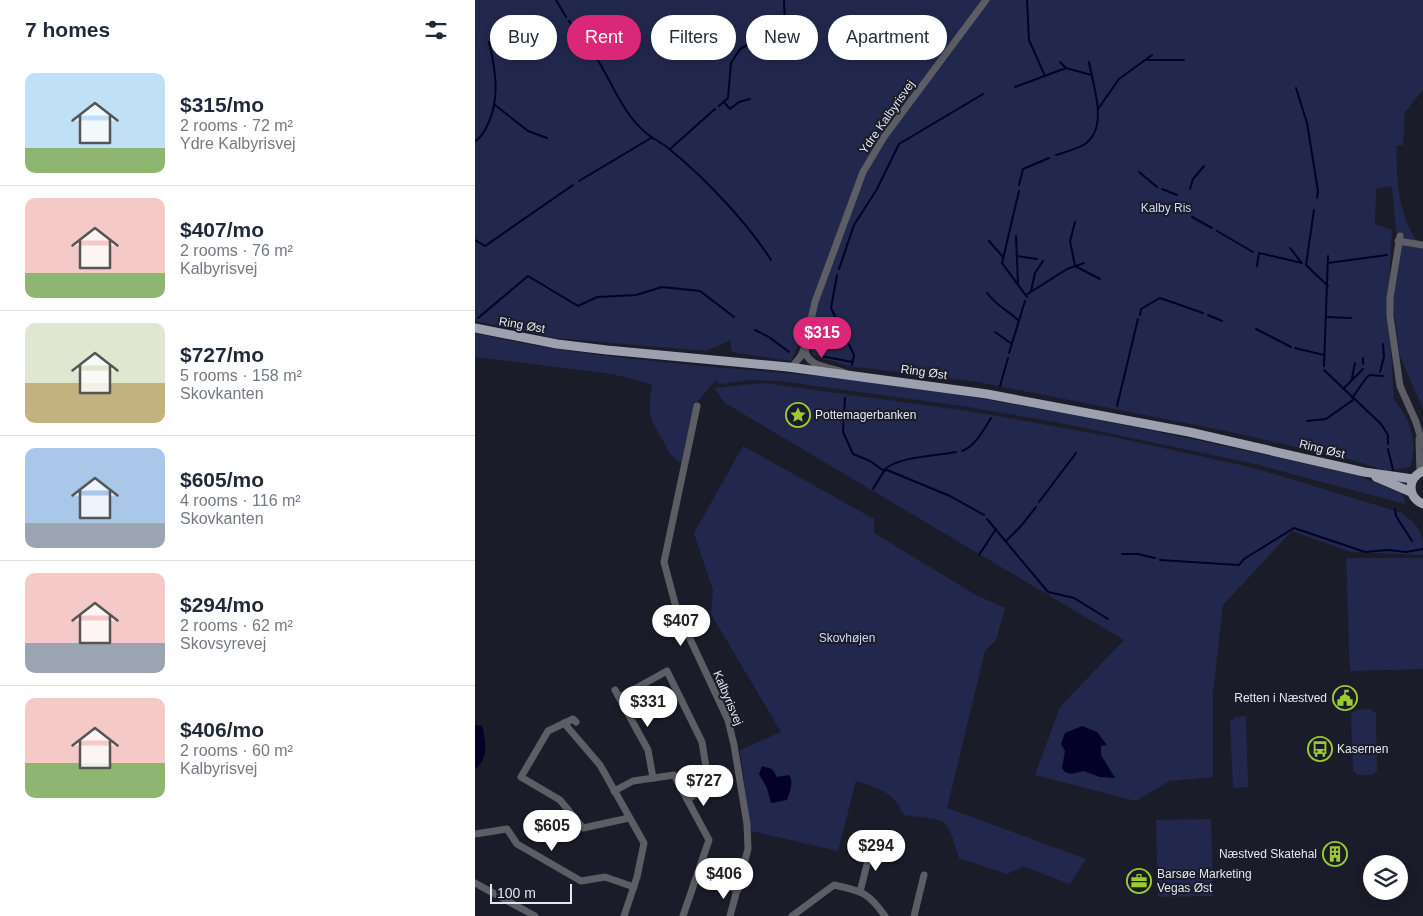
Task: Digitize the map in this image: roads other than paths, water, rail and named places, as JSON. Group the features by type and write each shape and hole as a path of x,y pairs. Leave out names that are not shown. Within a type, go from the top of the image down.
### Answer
{"main road":[{"name":"Ring Øst","path":"475,328 557,344 849,374 987,394 1189,432 1364,472 1411,492"},
{"name":"Ring Øst","path":"1364,472 1418,474"},
{"path":"1418,474 1411,492 1415,500 1423,504"}],"street":[{"name":"Ydre Kalbyrisvej","path":"791,368 801,356 805,346 815,302 863,172 883,137 986,0"},
{"path":"1423,245 1399,239 1390,298 1390,316 1399,386 1423,445"},
{"path":"805,346 806,357 810,362 849,374"},
{"name":"Kalbyrisvej","path":"697,406 664,562 677,610 728,720 734,745 748,834 746,864 730,916"},
{"path":"1418,474 1419,434"},
{"path":"620,698 667,670 702,742 709,783 709,786 688,799"},
{"path":"615,690 648,750 653,778"},
{"path":"576,722 573,719 548,731 521,777 560,800 583,828 629,818"},
{"path":"565,723 600,765 644,843 634,887 624,916"},
{"path":"615,791 633,781 674,775 688,799 709,840 683,916"},
{"path":"475,834 507,829 517,844 581,882 605,877 634,887"},
{"path":"860,892 871,848"},
{"path":"697,876 738,890"},
{"path":"914,916 924,876"},
{"path":"475,883 535,916"},
{"path":"792,916 834,885 871,897 885,916"}],"waterway":[{"path":"556,0 566,17"},
{"path":"719,106 728,98 731,63 740,49 785,25 784,0"},
{"path":"1027,0 1029,40 1045,76"},
{"path":"475,141 485,130 495,98 494,64 489,42"},
{"path":"1098,109 1119,79 1152,55"},
{"path":"598,60 623,106 637,125 681,159 710,186 750,230 771,260"},
{"path":"1147,60 1184,60"},
{"path":"1060,62 1066,68"},
{"path":"1056,155 1085,144 1092,137 1096,127 1098,117 1096,94 1089,62"},
{"path":"1015,87 1066,68 1091,75"},
{"path":"1296,88 1307,123 1318,191 1317,198"},
{"path":"839,269 854,225 877,189 899,144 983,94"},
{"path":"724,102 730,109 739,102 750,99"},
{"path":"495,105 528,131 547,138"},
{"path":"670,149 715,109"},
{"path":"579,181 651,138"},
{"path":"1019,185 1023,169 1049,158"},
{"path":"1190,189 1193,179 1204,166"},
{"path":"1139,172 1157,187"},
{"path":"475,240 485,246 573,185"},
{"path":"1162,189 1177,195"},
{"path":"1019,191 1002,263 1027,297"},
{"path":"1314,210 1306,265 1328,286"},
{"path":"1192,217 1212,228"},
{"path":"1075,222 1070,241 1075,266 1100,279"},
{"path":"1217,231 1253,252"},
{"path":"1016,236 1018,283"},
{"path":"989,241 1003,257"},
{"path":"1290,248 1301,262"},
{"path":"1257,266 1259,253 1302,263"},
{"path":"1328,263 1387,255"},
{"path":"1017,256 1037,259"},
{"path":"1324,366 1328,256"},
{"path":"1031,291 1035,273 1043,261"},
{"path":"1026,295 1067,269 1084,263"},
{"path":"837,275 831,308 854,355 852,365"},
{"path":"478,318 528,276 578,306 597,297 636,295 662,287 700,291 734,317"},
{"path":"987,293 998,305 1018,320"},
{"path":"1140,315 1141,309 1160,298 1203,313"},
{"path":"1009,353 1025,301"},
{"path":"1208,315 1222,321"},
{"path":"1326,317 1351,318"},
{"path":"1117,406 1138,319"},
{"path":"1256,329 1291,347"},
{"path":"755,330 769,337 789,352"},
{"path":"995,332 1012,344"},
{"path":"1380,372 1384,357 1383,344"},
{"path":"1295,348 1324,355"},
{"path":"821,356 852,362"},
{"path":"1000,386 1008,358"},
{"path":"1363,358 1363,364"},
{"path":"1352,378 1355,363"},
{"path":"1343,389 1363,369"},
{"path":"1324,370 1381,424 1388,435 1388,444"},
{"path":"1352,398 1367,377 1370,375 1383,376"},
{"path":"845,398 843,432 853,454 870,461 884,471 873,489"},
{"path":"1307,421 1326,419 1353,400"},
{"path":"962,451 975,442 991,418"},
{"path":"1388,449 1393,470"},
{"path":"884,470 891,465 908,459 956,452"},
{"path":"1039,502 1076,453"},
{"path":"884,471 887,470 950,496 984,515"},
{"path":"1007,540 1036,507"},
{"path":"1395,509 1396,516 1412,541"},
{"path":"987,519 1048,592 1074,598 1108,619"},
{"path":"1160,560 1239,565 1244,559 1294,528 1365,552 1388,550 1406,552 1423,549"},
{"path":"979,555 996,529"},
{"path":"1122,554 1138,554 1155,558"}],"place":[{"name":"Pottemagerbanken","path":"798,415"},
{"name":"Retten i Næstved","path":"1345,698"},
{"name":"Kasernen","path":"1320,749"},
{"name":"Næstved Skatehal","path":"1335,854"},
{"name":"Barsøe Marketing Vegas Øst","path":"1139,881"}],"park label":[{"name":"Kalby Ris","path":"1166,208"},
{"name":"Skovhøjen","path":"847,638"}]}
